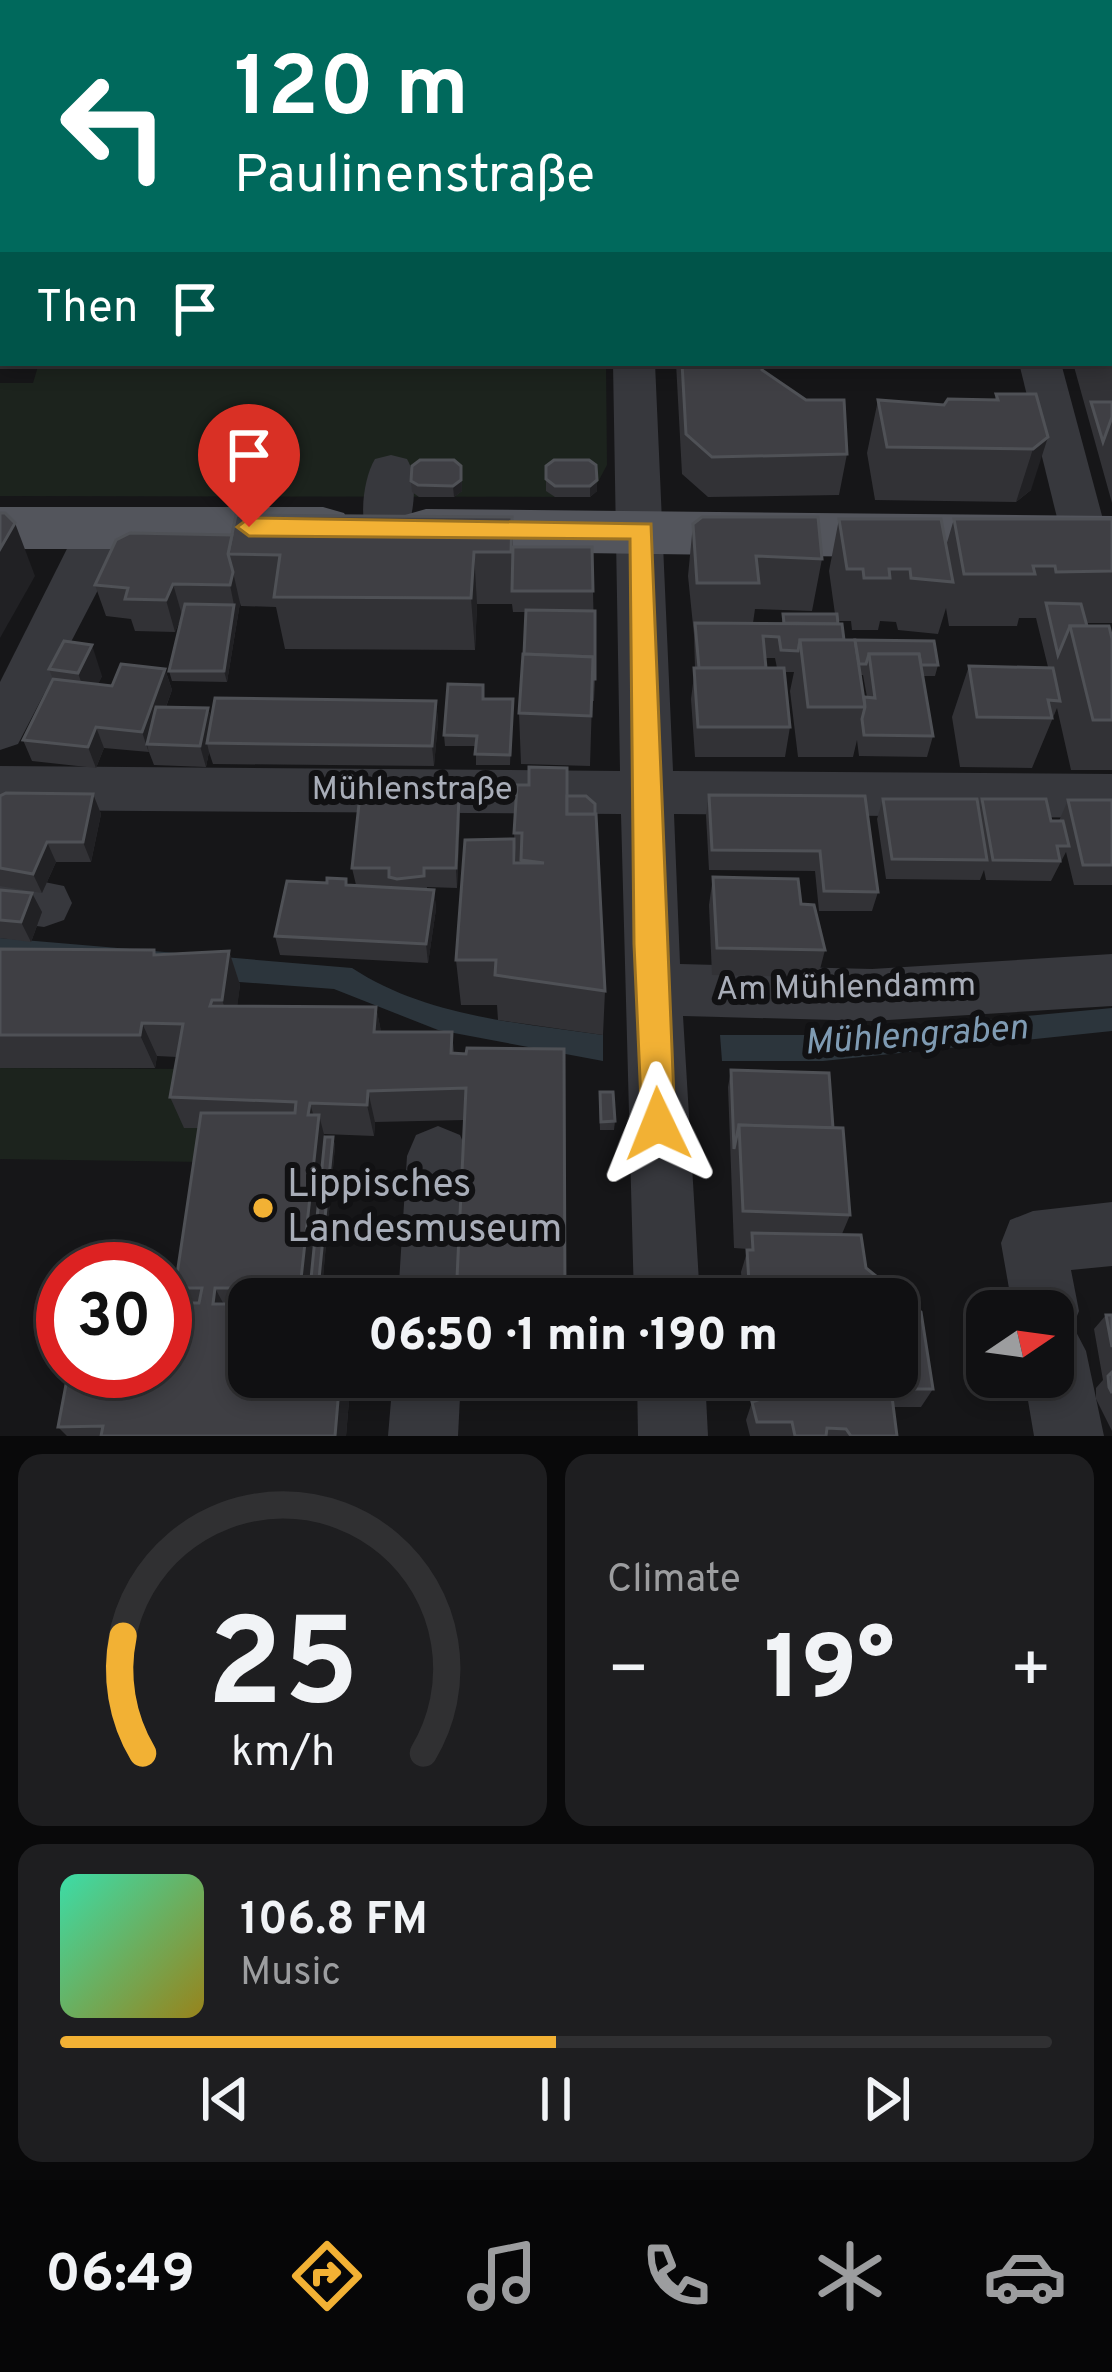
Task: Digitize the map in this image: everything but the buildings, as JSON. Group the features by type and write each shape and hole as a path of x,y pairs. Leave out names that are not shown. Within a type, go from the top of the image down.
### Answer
{"main road":[{"path":"0,529 99,529 320,515 386,530 1098,538"}],"street":[{"path":"634,366 652,989 666,1278"},
{"path":"1040,366 1040,430 1098,538"},
{"path":"386,530 391,470"},
{"path":"0,730 76,588 99,529"},
{"name":"Mühlenstraße","path":"0,788 1112,796"},
{"name":"Am Mühlendamm","path":"652,989 872,994 1112,980"},
{"path":"432,1278 439,1156"},
{"path":"1042,1290 1033,1243 1112,1234"},
{"path":"423,1436 426,1398"},
{"path":"671,1398 674,1436"},
{"path":"1062,1398 1069,1436"}],"shaded area":[{"path":"38,366 606,366 607,465 590,497 0,496 0,383 33,383"},
{"path":"0,1068 194,1069 207,1129 203,1162 0,1159"}],"water":[{"path":"0,938 352,968 441,1007 603,1035 603,1061 438,1030 334,989 0,964"},
{"name":"Mühlengraben","path":"1112,1008 1112,1031 823,1061 722,1061 720,1035 826,1035"}],"place":[{"name":"Lippisches Landesmuseum","path":"263,1208"}],"route":[{"path":"249,527 642,531 658,1124"}]}
